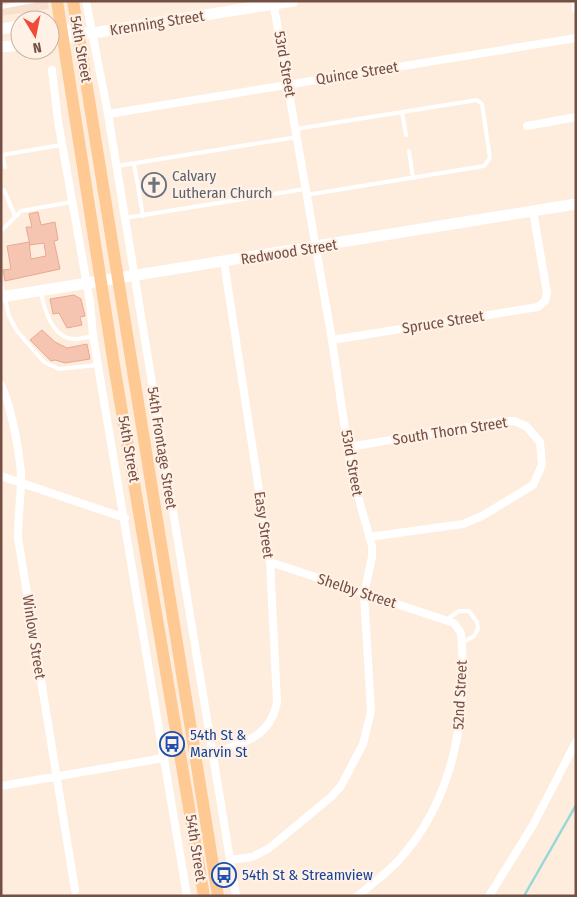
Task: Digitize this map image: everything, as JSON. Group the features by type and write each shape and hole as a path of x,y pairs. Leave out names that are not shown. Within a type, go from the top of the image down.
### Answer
{"main road":[{"name":"54th Street","path":"73,1 218,896"},
{"name":"54th Street","path":"60,60 101,282 204,896"}],"street":[{"name":"54th Frontage Street","path":"86,1 117,166 236,896"},
{"name":"Krenning Street","path":"79,33 93,33 294,1"},
{"path":"575,1 576,9"},
{"name":"53rd Street","path":"230,860 252,857 268,849 331,797 340,786 363,744 371,711 364,594 372,557 369,537 351,471 332,340 274,3"},
{"path":"60,27 79,33"},
{"path":"60,40 79,33"},
{"name":"Quince Street","path":"108,114 576,38"},
{"path":"52,70 61,145 86,284 93,336 187,896"},
{"path":"527,126 576,117"},
{"name":"Redwood Street","path":"2,297 576,204"},
{"name":"Spruce Street","path":"332,340 538,306 545,301 547,293 533,211"},
{"name":"Easy Street","path":"213,753 256,737 268,726 276,708 270,562 224,262"},
{"name":"Winlow Street","path":"1,385 7,396 21,483 18,538 75,890"},
{"name":"South Thorn Street","path":"349,447 504,421 514,421 526,426 536,434 542,446 542,465 533,485 482,516 463,524 369,537"},
{"path":"1,476 125,518"},
{"name":"Shelby Street","path":"270,562 445,620"},
{"name":"52nd Street","path":"358,896 397,862 428,819 444,787 454,756 463,698 462,643 459,628 445,620"},
{"path":"490,896 532,825 576,742"},
{"path":"1,786 164,758"}],"lane":[{"path":"1,7 33,1"},
{"path":"117,166 402,112 477,100 482,104 490,158 484,166 413,178 125,218"},
{"path":"402,112 406,135"},
{"path":"4,167 2,155 61,145"},
{"path":"409,151 413,178"},
{"path":"134,164 143,216"},
{"path":"4,190 15,216"},
{"path":"1,232 21,212 71,202"},
{"path":"1,283 2,297 9,316 18,331 44,362 59,370 98,364"},
{"path":"41,290 44,310 49,320 62,333 72,339 93,336"},
{"path":"445,620 459,611 469,611 477,622 478,629 474,636 462,643"}],"shaded area":[{"path":"1,1 47,1 49,9 10,10 10,15 1,16"}],"building":[{"path":"38,212 41,225 55,222 58,240 54,241 60,269 5,281 3,270 11,269 7,246 29,242 31,259 46,256 44,243 30,245 26,227 32,227 29,214"},
{"path":"74,295 81,299 85,316 80,317 82,325 67,328 59,313 53,314 50,299"},
{"path":"42,330 55,342 67,348 87,344 90,359 65,363 55,360 51,361 30,340"}],"waterway":[{"path":"524,896 576,805"}],"place":[{"name":"Calvary Lutheran Church","path":"154,185"},
{"name":"54th St & Marvin St","path":"172,744"},
{"name":"54th St & Streamview","path":"224,875"}]}
